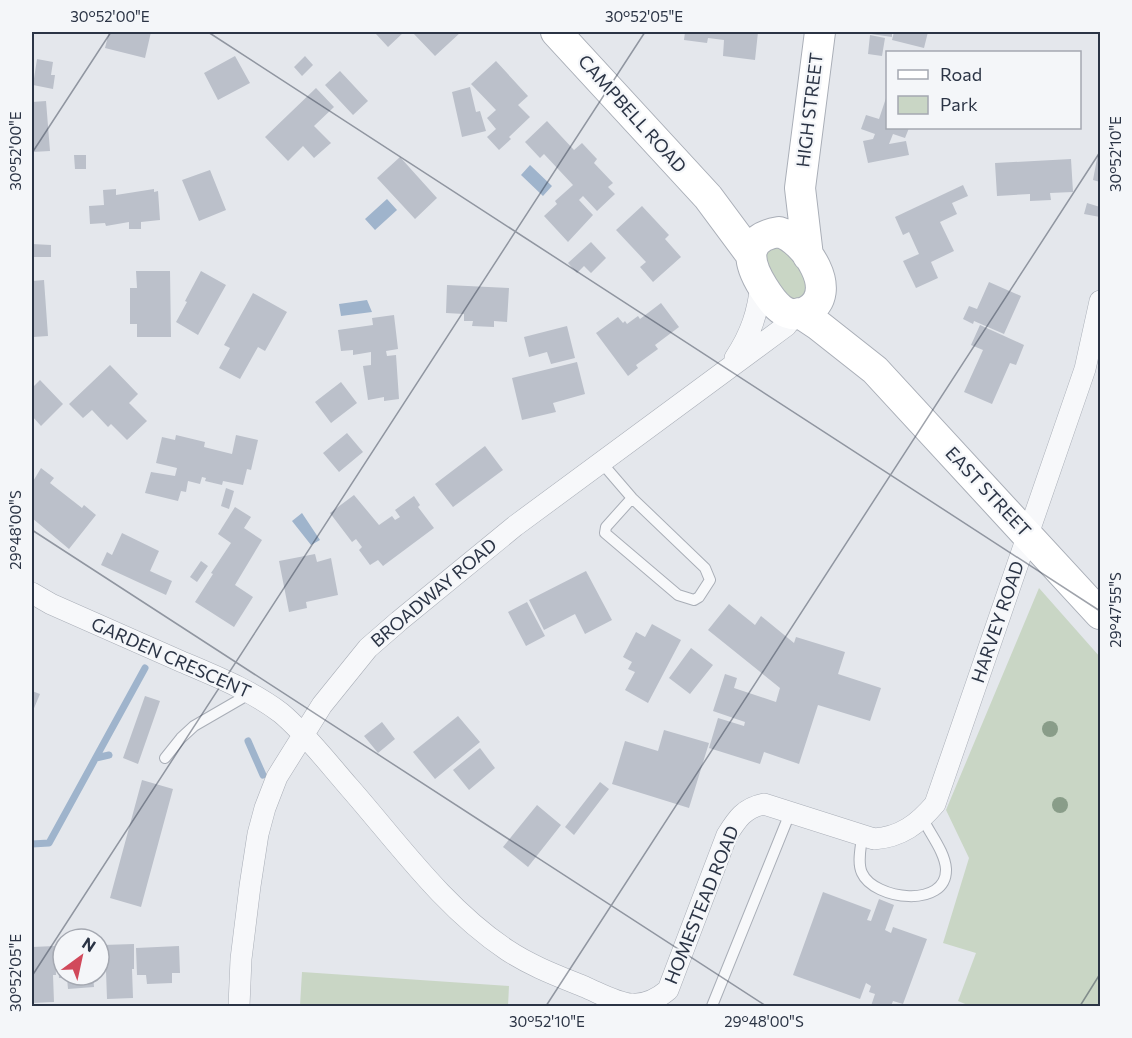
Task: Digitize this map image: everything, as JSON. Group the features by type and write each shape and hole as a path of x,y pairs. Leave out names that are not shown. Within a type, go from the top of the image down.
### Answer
{"street":[{"name":"CAMPBELL ROAD","path":"556,32 708,197 751,255"},
{"name":"HIGH STREET","path":"808,256 800,188 820,32"},
{"name":"HIGH STREET","path":"775,233 800,188"},
{"name":"CAMPBELL ROAD","path":"708,197 775,233"},
{"path":"775,233 794,239 819,274 822,288 815,305 797,314 775,306 753,271 751,255 759,240 775,233"},
{"name":"BROADWAY ROAD","path":"727,368 745,343 753,325 761,284"},
{"name":"EAST STREET","path":"822,288 875,369 1101,614"},
{"name":"HARVEY ROAD","path":"929,811 1085,369 1101,301"},
{"name":"BROADWAY ROAD","path":"239,1006 241,959 258,834 265,808 277,777 322,705 376,641 515,526 786,326 797,314"},
{"name":"EAST STREET","path":"797,314 818,325 875,369"},
{"name":"GARDEN CRESCENT","path":"32,593 51,604 251,693 282,714 303,735"},
{"name":"HOMESTEAD ROAD","path":"303,735 464,917 507,950 535,967 615,1000 633,1005 652,1005 668,990 726,835 736,819 753,806 764,804 874,839 887,838 904,831 929,811"}],"lane":[{"path":"602,462 632,498 705,568 710,580 699,597 694,600 678,595 605,533 606,527 632,498"},
{"path":"165,758 194,726 251,693"},
{"path":"862,837 860,867 863,876 883,890 897,895 917,897 927,894 942,883 946,868 929,811"},
{"path":"712,1006 790,813"}],"green space":[{"path":"769,244 791,249 811,292 790,307 760,253"},
{"path":"1039,588 1100,657 1100,1006 970,1006 958,1001 976,953 943,943 969,858 946,810"},
{"path":"302,972 509,986 508,1006 300,1006"}],"water":[{"path":"530,165 552,186 543,196 521,175"},
{"path":"387,199 397,210 375,230 365,219"},
{"path":"367,300 372,312 341,316 339,304"},
{"path":"302,513 320,540 311,545 292,521"}],"building":[{"path":"109,32 151,32 145,58 105,48"},
{"path":"378,32 404,32 388,47 376,34"},
{"path":"461,32 435,56 413,33"},
{"path":"685,32 758,32 755,60 723,56 724,40 708,38 707,43 684,40"},
{"path":"871,32 892,32 892,37 871,34"},
{"path":"894,32 928,32 924,48 892,40"},
{"path":"870,35 885,38 882,56 868,54"},
{"path":"235,56 250,83 218,100 204,73"},
{"path":"305,56 313,65 302,76 294,67"},
{"path":"37,59 53,62 51,75 55,75 53,89 33,85"},
{"path":"496,61 528,96 518,105 530,117 499,150 487,137 496,129 487,118 496,110 471,84"},
{"path":"340,71 368,101 353,115 325,85"},
{"path":"470,87 476,112 480,111 486,131 462,137 452,92"},
{"path":"316,88 334,107 314,126 331,143 314,158 303,146 288,161 265,137"},
{"path":"886,98 886,129 909,129 905,138 893,134 889,144 906,141 909,155 868,163 863,141 873,139 875,134 861,129 866,115 879,119"},
{"path":"46,101 50,151 32,152 32,102"},
{"path":"547,121 574,150 582,143 597,159 594,163 613,183 608,187 615,194 597,211 583,196 579,200 593,215 568,242 544,216 557,204 555,201 573,185 544,154 540,158 525,142"},
{"path":"1100,149 1100,182 1093,180"},
{"path":"74,155 86,155 86,169 75,169"},
{"path":"400,157 437,198 415,219 377,178"},
{"path":"1071,159 1073,192 1050,193 1051,200 1030,201 1030,194 997,196 995,163"},
{"path":"210,170 226,210 199,221 182,180"},
{"path":"963,185 968,196 952,203 957,214 940,222 954,251 931,262 938,278 916,288 903,261 919,254 909,232 903,235 895,217"},
{"path":"116,189 116,195 154,189 154,192 158,191 160,220 141,222 141,229 129,229 129,222 106,226 105,223 90,224 89,206 104,205 103,190"},
{"path":"1087,203 1100,207 1100,217 1084,214"},
{"path":"642,206 669,235 665,239 681,257 653,282 640,267 646,262 616,230"},
{"path":"591,242 606,258 591,273 584,266 577,273 568,263"},
{"path":"32,244 51,245 51,257 32,257"},
{"path":"136,271 170,271 171,337 137,337 137,324 130,324 130,288 137,288"},
{"path":"201,271 226,285 198,335 176,322"},
{"path":"44,280 48,336 33,337 32,281"},
{"path":"989,282 1021,296 1004,334 974,321 973,324 963,319 969,306 977,309"},
{"path":"447,285 509,288 507,322 494,321 494,327 472,326 473,321 464,321 464,314 446,313"},
{"path":"253,293 287,312 265,351 258,347 240,379 219,368 230,348 224,345"},
{"path":"661,303 679,327 655,345 658,349 636,365 638,368 628,376 596,333 618,317 627,324 638,316 640,319"},
{"path":"394,315 398,349 386,351 387,356 396,355 399,399 384,401 384,397 368,400 363,366 371,365 371,352 353,355 353,350 341,351 338,330 373,325 372,318"},
{"path":"980,325 1024,345 1016,365 1010,363 992,404 964,392 983,350 971,345"},
{"path":"567,326 575,358 551,364 547,352 529,357 524,337"},
{"path":"577,362 585,394 553,403 556,412 522,420 512,378"},
{"path":"110,365 138,394 129,403 147,421 127,440 111,424 108,427 92,410 83,418 69,404"},
{"path":"40,380 63,404 41,426 32,416 32,388"},
{"path":"341,382 357,403 331,423 315,402"},
{"path":"347,433 363,452 339,472 323,453"},
{"path":"176,435 205,442 204,447 232,454 236,435 258,440 251,470 247,469 243,485 223,481 222,485 205,481 206,478 202,477 200,484 188,481 186,492 181,491 178,501 145,493 151,472 175,476 177,468 156,463 162,437 175,440"},
{"path":"485,446 503,470 453,507 435,484"},
{"path":"41,468 54,478 50,483 82,508 84,505 96,515 69,549 32,518 32,483"},
{"path":"226,488 234,491 229,509 221,506"},
{"path":"354,495 379,525 392,516 395,520 400,517 395,510 414,496 420,505 418,507 434,528 383,566 378,560 370,565 359,550 362,547 356,539 352,542 330,513"},
{"path":"235,507 251,517 244,528 262,540 235,585 253,597 234,627 195,602 231,543 218,534"},
{"path":"122,533 159,551 150,571 172,581 166,595 101,565 107,552 112,555"},
{"path":"315,554 317,562 331,558 338,595 306,602 307,608 289,612 279,561"},
{"path":"201,561 208,566 197,582 190,577"},
{"path":"586,571 612,620 585,634 575,614 544,630 529,600"},
{"path":"527,602 545,636 526,646 508,612"},
{"path":"729,604 755,625 761,616 794,643 796,637 845,652 838,674 881,688 870,721 818,705 799,764 764,752 760,764 709,748 718,718 744,726 745,722 713,711 725,674 737,678 734,688 776,702 780,688 708,630"},
{"path":"652,624 681,640 648,703 625,690 635,672 628,669 632,662 623,657 636,632 645,637"},
{"path":"691,648 713,665 690,694 669,678"},
{"path":"32,691 40,694 32,713"},
{"path":"145,696 160,701 138,764 123,758"},
{"path":"458,716 480,742 435,779 413,752"},
{"path":"382,722 395,739 378,753 364,736"},
{"path":"664,730 709,743 689,808 612,784 625,741 658,751"},
{"path":"480,748 495,768 469,790 453,770"},
{"path":"142,780 173,789 141,907 110,898"},
{"path":"600,782 609,789 574,835 565,827"},
{"path":"537,805 561,825 528,867 503,847"},
{"path":"823,892 871,910 867,920 871,921 879,899 894,905 885,930 891,933 893,927 927,939 903,1004 893,1001 891,1006 871,1006 875,994 869,992 871,986 866,983 860,999 793,975"},
{"path":"134,944 133,998 107,999 107,987 111,987 111,945"},
{"path":"51,946 51,987 53,987 54,1002 32,1003 32,947"},
{"path":"179,946 180,973 172,973 172,983 147,984 146,975 137,975 136,948"},
{"path":"68,987 94,987 68,989"}],"waterway":[{"path":"32,844 49,843 145,668"},
{"path":"248,741 263,775"},
{"path":"96,758 109,755"}]}
